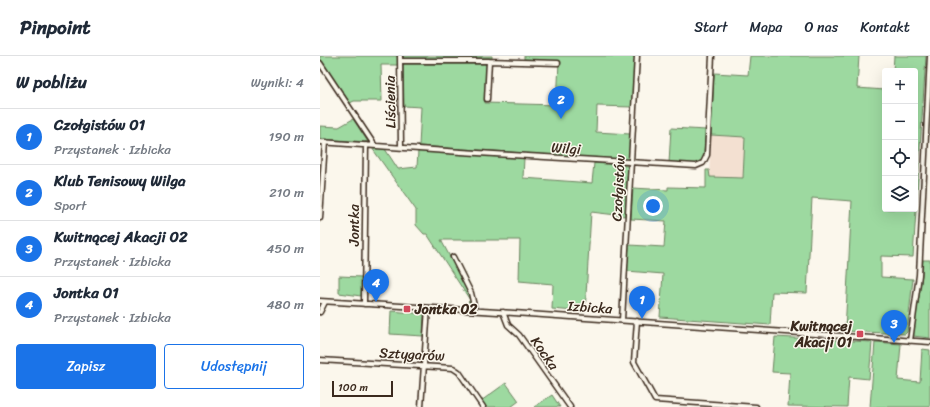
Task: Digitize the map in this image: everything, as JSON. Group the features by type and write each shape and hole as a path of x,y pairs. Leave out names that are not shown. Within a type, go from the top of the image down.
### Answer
{"street":[{"name":"Liścienia","path":"400,56 402,147"},
{"name":"Czołgistów","path":"622,320 637,56"},
{"name":"Wilgi","path":"322,142 630,163 696,166 705,161 707,148 712,56"},
{"path":"910,341 919,275 929,110 930,56"},
{"path":"400,61 489,60 558,63"},
{"path":"487,99 489,60"},
{"path":"320,63 375,146"},
{"path":"320,72 326,72"},
{"path":"320,218 322,142"},
{"name":"Jontka","path":"364,304 366,145"},
{"path":"453,257 471,293 475,310"},
{"name":"Izbicka","path":"320,301 475,310 930,342"},
{"path":"320,312 325,302"},
{"path":"422,407 428,308"},
{"name":"Kocka","path":"502,312 508,325 519,335 570,407"},
{"path":"637,321 634,362 655,400 756,407"},
{"name":"Sztygarów","path":"320,360 456,369 483,407"}],"shaded area":[{"path":"711,135 745,137 743,178 709,177"}],"green space":[{"path":"320,56 398,56 398,65 381,65 382,101 354,101 350,103 320,60"},
{"path":"403,56 492,56 492,58 403,59"},
{"path":"524,56 635,56 632,107 597,106 596,132 630,134 629,160 419,146 421,107 404,106 403,64 487,64 485,103 557,105 559,61 524,59"},
{"path":"750,56 859,56 857,88 882,90 882,212 916,212 913,257 881,256 881,277 913,279 907,332 905,334 845,331 852,201 812,198 807,293 772,292 770,325 660,317 663,274 627,271 629,245 664,247 666,221 631,219 633,188 668,190 668,187 706,188 706,170 709,170 710,177 743,178 745,137 711,135 714,73 748,75"},
{"path":"894,56 926,56 918,180 918,68 893,68"},
{"path":"353,119 368,142 320,139 320,126 339,127"},
{"path":"671,128 706,130 703,160 695,164 669,163"},
{"path":"372,148 385,149 398,169 417,167 418,151 524,158 523,178 592,183 594,163 628,166 625,216 591,212 585,312 552,309 553,284 519,281 520,240 441,240 472,298 473,303 468,302 470,300 427,234 424,234 416,225 416,210"},
{"path":"923,260 930,260 930,338 913,336"},
{"path":"339,276 362,277 361,296 339,293"},
{"path":"391,311 424,314 423,336 390,334"},
{"path":"775,337 872,342 869,379 849,377 847,407 788,406 790,373 772,372"},
{"path":"875,342 901,344 898,380 920,382 922,349 930,350 930,407 870,407"},
{"path":"506,383 519,401 511,407 485,407 481,401"},
{"path":"552,395 560,407 534,407"}],"place":[{"name":"Klub Tenisowy Wilga","path":"561,119"},
{"name":"Jontka 01","path":"376,302"},
{"name":"Jontka 02","path":"407,309"},
{"name":"Czołgistów 01","path":"642,319"},
{"name":"Kwitnącej Akacji 01","path":"860,334"},
{"name":"Kwitnącej Akacji 02","path":"894,343"}]}
